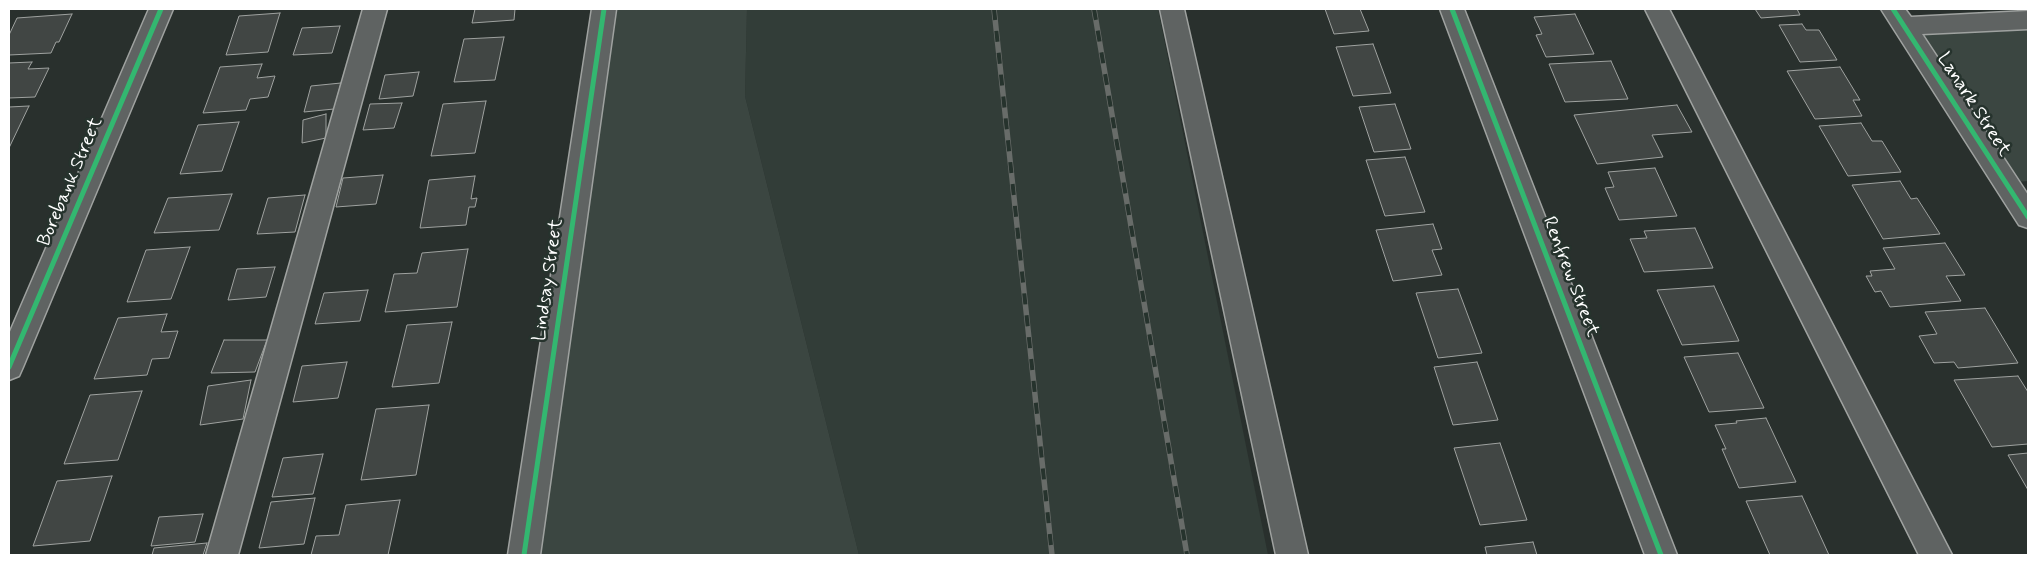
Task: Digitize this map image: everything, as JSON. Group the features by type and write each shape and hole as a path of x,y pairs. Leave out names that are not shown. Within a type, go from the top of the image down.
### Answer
{"street":[{"name":"Borebank Street","path":"9,367 161,9"},
{"path":"222,555 375,9"},
{"name":"Lindsay Street","path":"524,555 604,9"},
{"path":"1172,9 1292,555"},
{"name":"Renfrew Street","path":"1452,9 1661,555"},
{"path":"1657,9 1936,555"},
{"path":"1899,17 2028,20"},
{"name":"Lanark Street","path":"1899,17 2017,182 2028,217"}],"shaded area":[{"path":"604,9 747,9 745,96 859,555 524,555"},
{"path":"747,9 1158,9 1268,555 859,555 745,96"},
{"path":"2028,20 2028,181 2005,183 1904,26"}],"building":[{"path":"475,9 515,9 514,20 472,23"},
{"path":"1325,9 1360,9 1369,31 1334,34"},
{"path":"1755,9 1797,9 1800,15 1761,18"},
{"path":"280,13 268,52 226,55 239,16"},
{"path":"72,14 59,42 56,42 51,53 9,55 9,35 17,18"},
{"path":"1575,14 1594,54 1546,57 1536,35 1542,34 1534,17"},
{"path":"1802,24 1806,30 1819,30 1837,60 1800,62 1779,25"},
{"path":"340,26 332,53 293,55 302,28"},
{"path":"504,37 495,80 454,82 464,39"},
{"path":"1373,44 1391,93 1353,96 1336,47"},
{"path":"1611,61 1628,99 1565,102 1549,64"},
{"path":"32,62 28,69 49,68 35,97 9,98 9,63"},
{"path":"262,64 257,78 275,76 268,97 250,99 246,110 203,113 220,67"},
{"path":"1840,67 1860,100 1853,100 1862,116 1815,119 1787,71"},
{"path":"419,72 413,96 379,99 385,75"},
{"path":"341,83 334,109 304,112 311,86"},
{"path":"486,101 475,153 431,156 443,104"},
{"path":"402,103 394,128 363,130 370,104"},
{"path":"1395,104 1411,149 1374,152 1359,107"},
{"path":"1677,105 1692,132 1652,135 1663,157 1597,164 1574,115"},
{"path":"29,106 9,148 9,107"},
{"path":"326,114 326,138 302,143 303,120"},
{"path":"239,122 222,171 180,174 198,125"},
{"path":"1861,123 1872,141 1882,141 1901,172 1848,176 1819,126"},
{"path":"1405,157 1425,212 1385,216 1366,160"},
{"path":"1655,168 1677,216 1619,220 1605,188 1614,187 1608,172"},
{"path":"383,175 376,204 336,207 343,178"},
{"path":"475,176 471,199 477,198 475,207 469,207 466,225 420,228 429,180"},
{"path":"1900,181 1911,199 1917,198 1940,234 1883,239 1852,185"},
{"path":"232,194 219,230 154,233 168,198"},
{"path":"305,195 295,232 257,234 268,198"},
{"path":"1433,224 1442,249 1432,250 1442,275 1393,281 1376,230"},
{"path":"1695,228 1713,268 1644,272 1630,239 1647,238 1644,231"},
{"path":"1945,243 1965,275 1946,276 1961,301 1890,307 1881,291 1875,292 1866,276 1872,276 1870,271 1895,269 1883,248"},
{"path":"190,247 171,299 127,302 146,250"},
{"path":"468,249 457,307 385,312 394,274 417,273 422,253"},
{"path":"275,267 266,297 228,300 237,269"},
{"path":"1714,286 1739,341 1682,345 1657,290"},
{"path":"1458,289 1482,353 1438,358 1416,293"},
{"path":"368,290 360,321 315,324 324,293"},
{"path":"1985,308 2018,363 1958,368 1954,362 1934,363 1919,336 1937,334 1925,312"},
{"path":"167,314 161,332 178,331 169,358 152,359 147,375 94,379 118,318"},
{"path":"452,322 439,383 392,387 407,325"},
{"path":"224,340 267,340 255,372 211,373"},
{"path":"1738,353 1764,408 1709,412 1684,357"},
{"path":"347,362 338,398 293,402 302,366"},
{"path":"1477,362 1498,420 1453,425 1434,367"},
{"path":"2018,376 2028,392 2028,444 1992,447 1954,380"},
{"path":"251,380 243,419 200,425 208,386"},
{"path":"142,391 118,460 64,464 90,395"},
{"path":"429,405 416,475 361,480 376,409"},
{"path":"1766,418 1796,482 1739,488 1722,449 1726,449 1715,425"},
{"path":"1500,443 1527,520 1480,525 1454,448"},
{"path":"2028,453 2028,490 2008,455"},
{"path":"323,454 313,494 272,497 283,458"},
{"path":"112,476 90,541 33,546 57,481"},
{"path":"1802,496 1829,555 1770,555 1746,501"},
{"path":"315,498 304,544 259,548 271,502"},
{"path":"400,500 388,555 311,555 316,536 339,535 346,505"},
{"path":"203,514 195,542 151,546 159,517"},
{"path":"1533,542 1537,555 1487,555 1485,547"},
{"path":"207,543 203,555 152,555 154,548"}],"railway":[{"path":"994,9 1052,555"},
{"path":"1094,9 1187,555"}],"cycle path":[{"path":"9,367 161,9"},
{"path":"524,555 604,9"},
{"path":"1452,9 1661,555"},
{"path":"1893,9 2028,217"}]}
